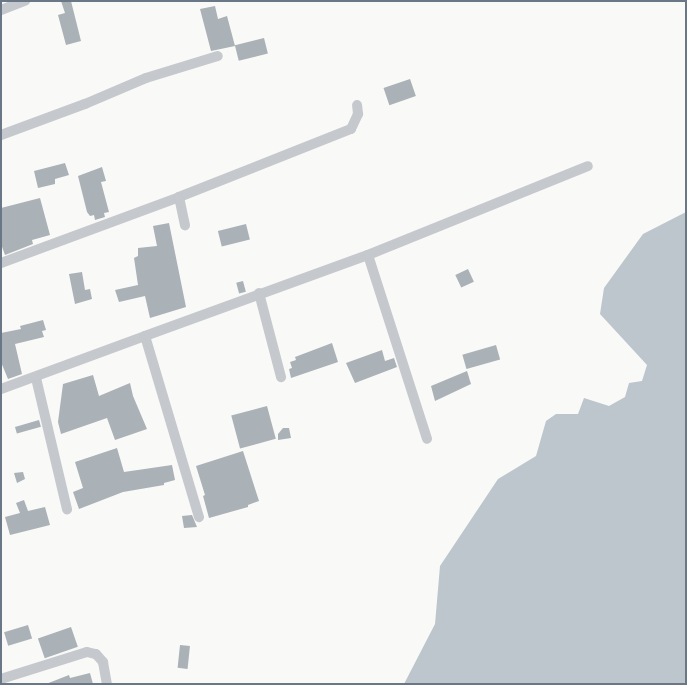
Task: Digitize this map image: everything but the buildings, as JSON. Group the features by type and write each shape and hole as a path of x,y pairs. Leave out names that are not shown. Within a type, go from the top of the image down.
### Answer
{"street":[{"path":"1,10 25,1"},
{"path":"1,134 85,104 146,78 218,56"},
{"path":"1,263 179,198 351,129 358,114 357,105"},
{"path":"1,389 36,378 259,293 368,255 588,166"},
{"path":"179,198 185,225"},
{"path":"368,255 427,439"},
{"path":"259,293 282,377"},
{"path":"145,336 199,517"},
{"path":"36,378 67,509"},
{"path":"1,679 87,652 96,654 103,662 107,684"}],"shaded area":[{"path":"686,212 686,684 404,684 435,624 440,566 498,479 536,456 546,421 556,414 578,414 584,398 609,406 625,397 629,383 642,381 647,365 600,314 604,288 643,234"}]}
